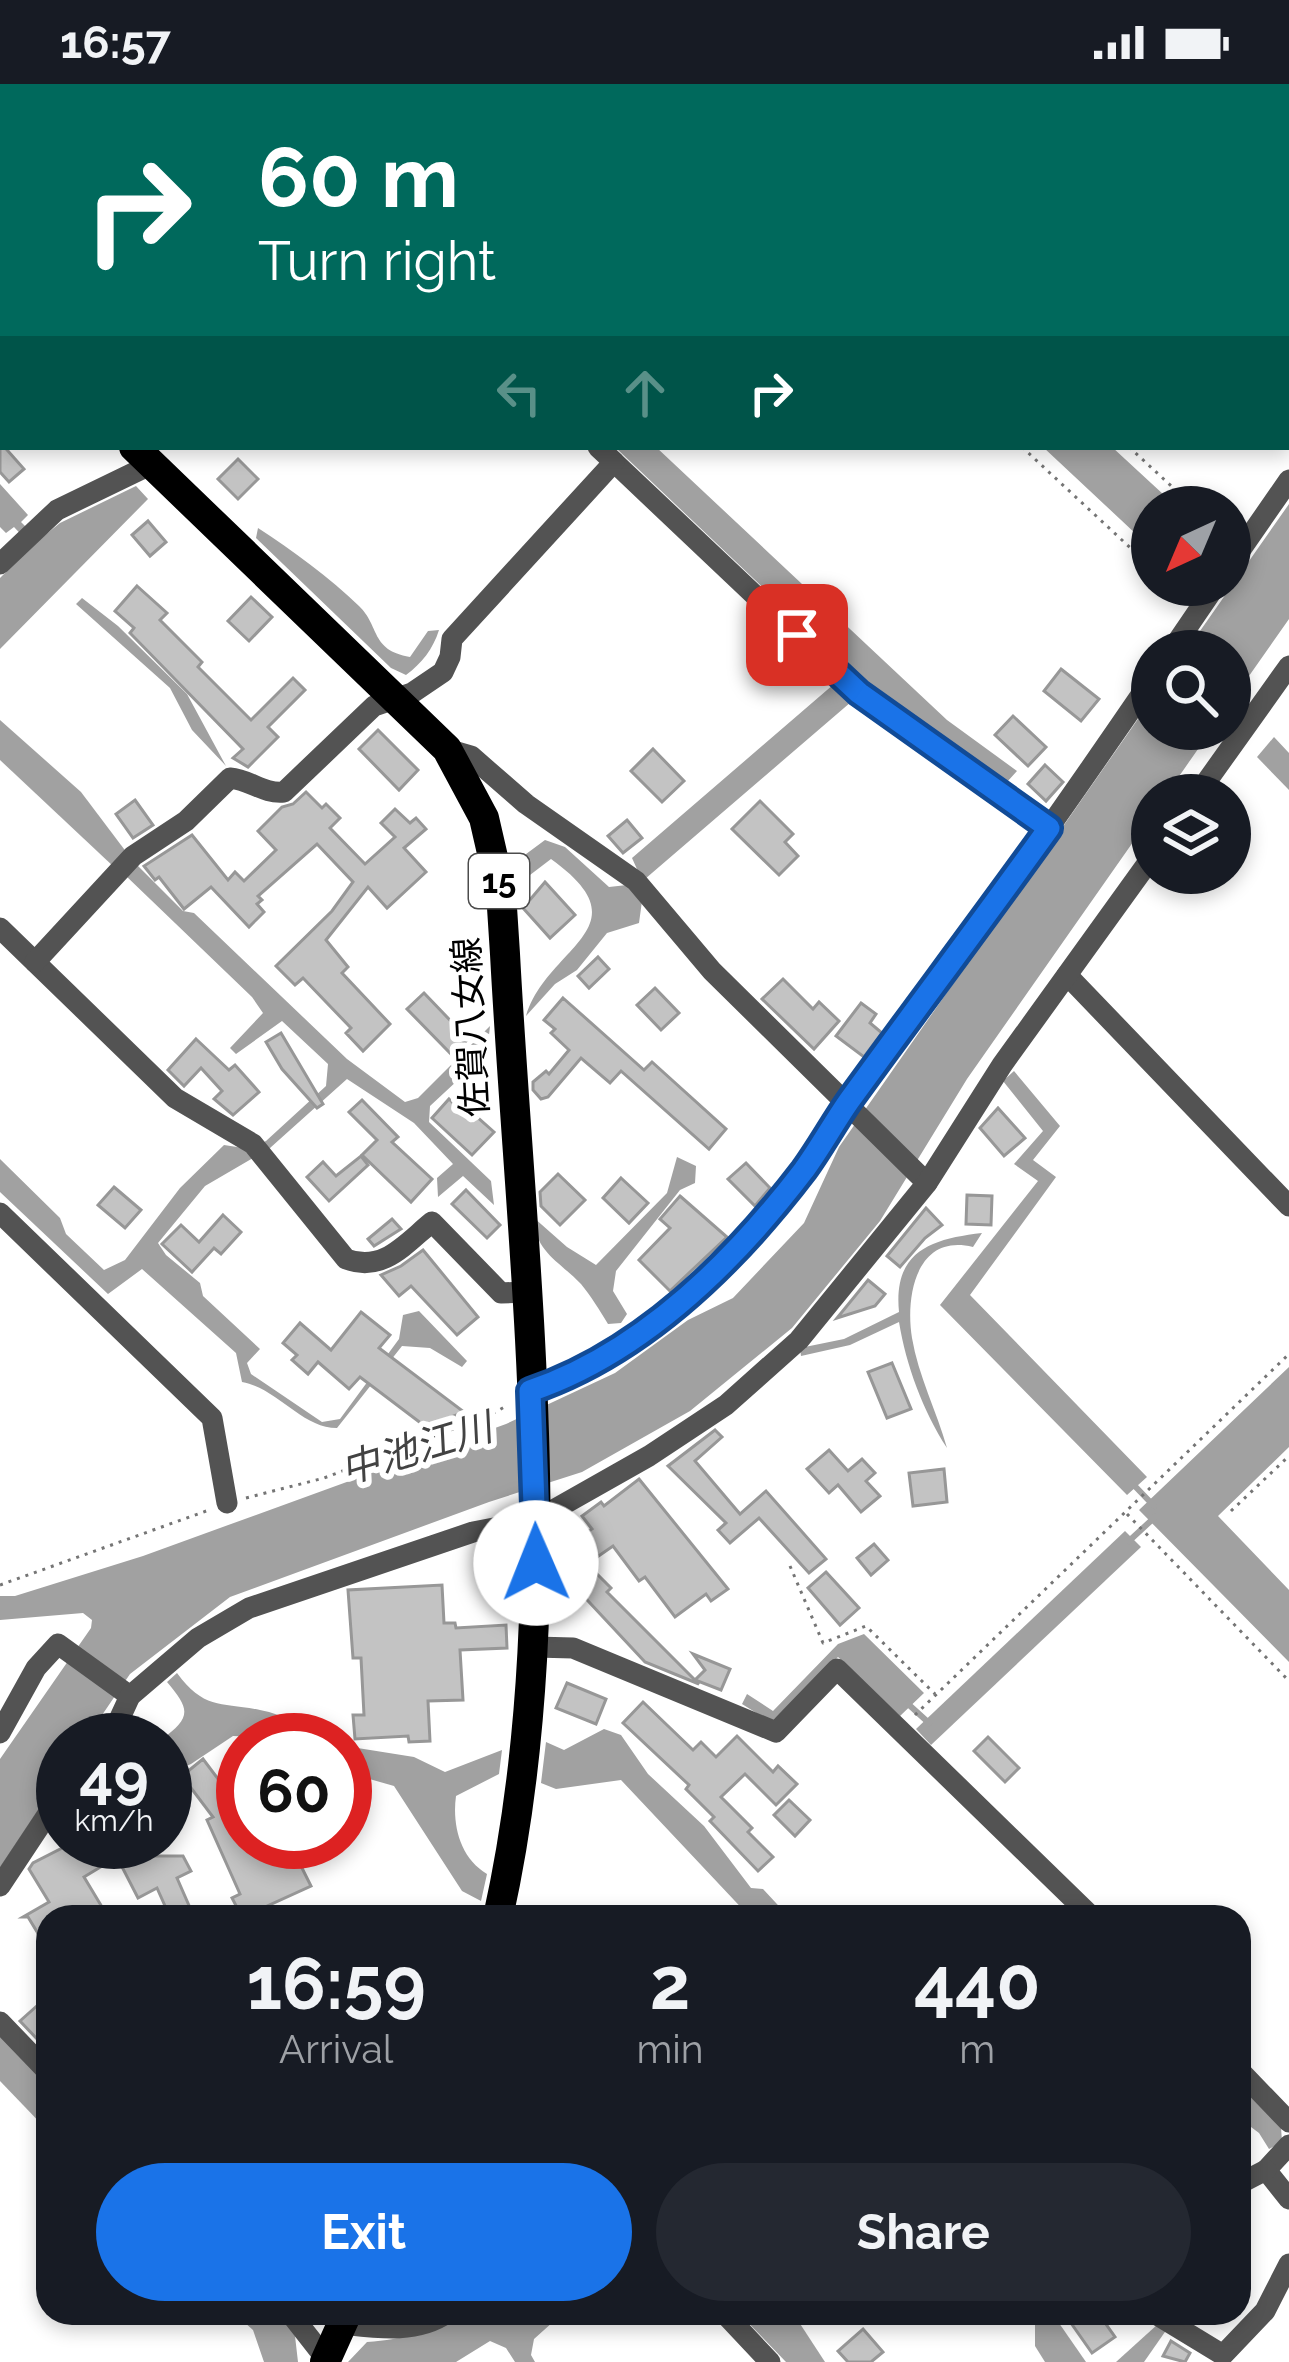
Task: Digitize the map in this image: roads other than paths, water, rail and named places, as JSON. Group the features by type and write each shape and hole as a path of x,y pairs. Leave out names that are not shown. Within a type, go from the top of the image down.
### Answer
{"main road":[{"name":"佐賀八女線","path":"153,466 447,749 484,818 501,892 530,1397"},
{"name":"15","path":"502,1905 514,1846 535,1647 530,1397"},
{"path":"326,2361 342,2325"}],"street":[{"path":"34,962 125,864 186,821 230,778 246,779 269,793 284,792 374,706 412,693 443,672 452,639 606,454 859,693 1049,828"},
{"path":"0,564 57,510 153,466"},
{"path":"1251,535 1289,480"},
{"path":"1212,774 1289,667"},
{"path":"530,1397 656,1326 745,1239 805,1169 1131,709"},
{"path":"447,749 471,756 526,804 639,884 712,971 924,1181"},
{"path":"122,1713 130,1696 198,1638 249,1608 535,1513 649,1456 726,1405 800,1340 924,1181 1131,886"},
{"path":"0,928 175,1098 260,1150 346,1259 364,1266 385,1261 432,1222 501,1293 525,1292"},
{"path":"1067,975 1289,1206"},
{"path":"0,1213 212,1418 227,1504"},
{"path":"0,1733 36,1668 58,1645 130,1696"},
{"path":"535,1647 573,1648 776,1732 837,1669 1080,1905"},
{"path":"0,1886 36,1832"},
{"path":"0,2022 36,2060"},
{"path":"1251,2084 1289,2122"},
{"path":"1251,2178 1266,2170 1289,2145"},
{"path":"1266,2170 1289,2200"},
{"path":"1174,2325 1223,2355 1265,2311 1289,2264"},
{"path":"299,2325 326,2361"},
{"path":"370,2325 387,2329 422,2325"},
{"path":"735,2325 770,2362"}],"waterway":[{"path":"1130,1481 1154,1506"},
{"path":"1129,1541 1155,1517"},
{"path":"908,1704 929,1723"}],"water label":[{"name":"中池江川","path":"416,1448"}]}
